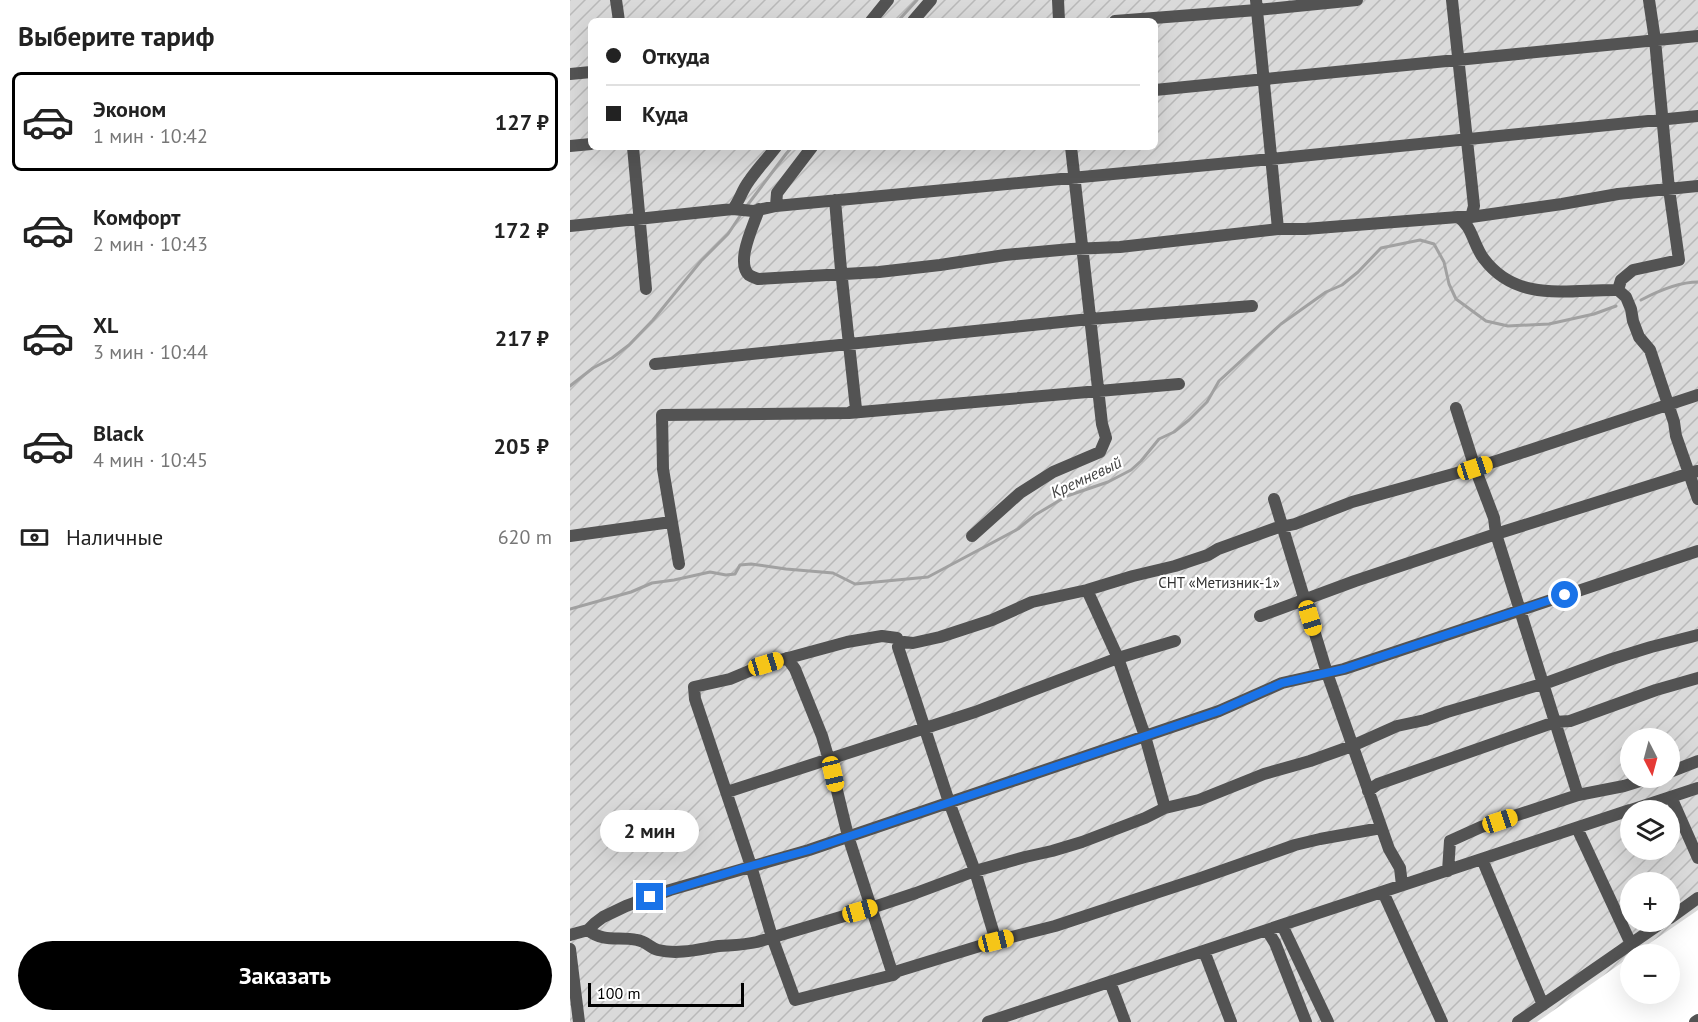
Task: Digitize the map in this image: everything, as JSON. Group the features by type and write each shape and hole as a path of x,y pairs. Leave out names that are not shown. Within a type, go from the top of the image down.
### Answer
{"lane":[{"path":"616,0 619,18"},
{"path":"873,18 888,0"},
{"path":"916,18 931,0"},
{"path":"1058,0 1059,18"},
{"path":"1141,18 1256,5 1357,0"},
{"path":"1452,0 1474,206 1471,217"},
{"path":"1618,290 1621,280 1633,270 1679,260 1649,0"},
{"path":"1256,5 1278,229"},
{"path":"1158,90 1698,36"},
{"path":"570,74 588,72"},
{"path":"570,226 733,209 756,210 835,200 1698,116"},
{"path":"570,146 588,144"},
{"path":"633,150 646,289"},
{"path":"733,209 750,179 774,150"},
{"path":"776,206 777,193 810,150"},
{"path":"972,536 1020,492 1053,472 1100,452 1106,438 1101,424 1071,150"},
{"path":"756,210 743,264 749,275 758,279 879,272 1005,255 1120,247 1278,229 1471,217 1618,194 1698,186"},
{"path":"835,200 856,408 849,413"},
{"path":"1458,217 1465,221 1484,259 1509,281 1525,287 1560,292 1618,290 1626,297 1639,337 1650,350 1674,422 1676,436 1694,472 1698,500"},
{"path":"655,364 1090,319 1252,306"},
{"path":"679,564 663,469 662,415 849,413 1179,384"},
{"path":"996,941 975,871 949,802 898,647 904,642 924,640 956,632 992,620 1032,602 1175,566 1282,526 1295,524 1352,501 1475,468 1698,395"},
{"path":"1456,408 1494,518 1496,534 1578,795"},
{"path":"1260,616 1496,534 1694,472"},
{"path":"1274,499 1327,673 1381,828 1389,849 1400,867 1402,885"},
{"path":"570,536 671,522"},
{"path":"570,935 588,930 603,917 626,906 670,890 809,850 1219,711 1282,683 1327,673 1698,551"},
{"path":"1087,590 1118,658 1145,736 1165,808"},
{"path":"588,930 594,936 603,938 637,939 650,947 663,951 688,951 745,945 871,908 975,871 1083,842 1165,808 1199,800 1264,774 1310,761 1397,726 1425,720 1612,659 1698,635"},
{"path":"897,638 882,636 847,642 766,664 730,679 694,687 695,699 751,866 772,937 795,1000 893,975 898,971 1065,922 1202,878 1294,845 1381,828"},
{"path":"727,792 975,712 1118,658 1175,641"},
{"path":"787,658 795,669 822,736 848,836 893,975"},
{"path":"1368,791 1378,784 1555,722 1569,721 1656,690 1698,678"},
{"path":"1680,768 1698,761"},
{"path":"1448,870 1450,841 1481,827 1578,795 1620,787"},
{"path":"1662,800 1698,788"},
{"path":"1671,797 1698,858"},
{"path":"988,1022 1002,1020 1110,982 1620,814"},
{"path":"1577,828 1631,944 1649,932"},
{"path":"1482,859 1543,1005"},
{"path":"1383,892 1442,1022"},
{"path":"1680,911 1698,898"},
{"path":"1282,925 1328,1022"},
{"path":"1267,930 1275,943 1306,1022"},
{"path":"570,949 579,1022"},
{"path":"1204,951 1231,1022"},
{"path":"1518,1022 1620,952"},
{"path":"1110,982 1125,1022"}],"green space":[{"name":"СНТ «Метизник-1»","path":"570,0 1698,0 1698,910 1680,922 1680,872 1620,872 1620,932 1666,932 1649,944 1620,944 1620,964 1537,1022 570,1022"}],"waterway":[{"path":"901,18 917,0"},
{"path":"746,207 789,150"},
{"path":"570,386 629,345 653,320 701,261 728,234 742,213"},
{"name":"Кремневый","path":"570,609 631,592 652,583 710,572 735,574 740,565 751,564 833,573 855,584 928,577 1018,529 1035,515 1067,496 1108,482 1131,470 1159,439 1174,432 1189,420 1207,402 1219,381 1281,324 1326,292 1342,285 1381,248 1420,240 1434,244 1444,262 1449,284 1456,299 1486,321 1508,326 1549,324 1594,314 1616,306"},
{"name":"Кремневый","path":"1641,300 1669,288 1698,282"}],"route":[{"path":"650,897 809,850 1219,711 1282,683 1344,669 1565,595"}]}
